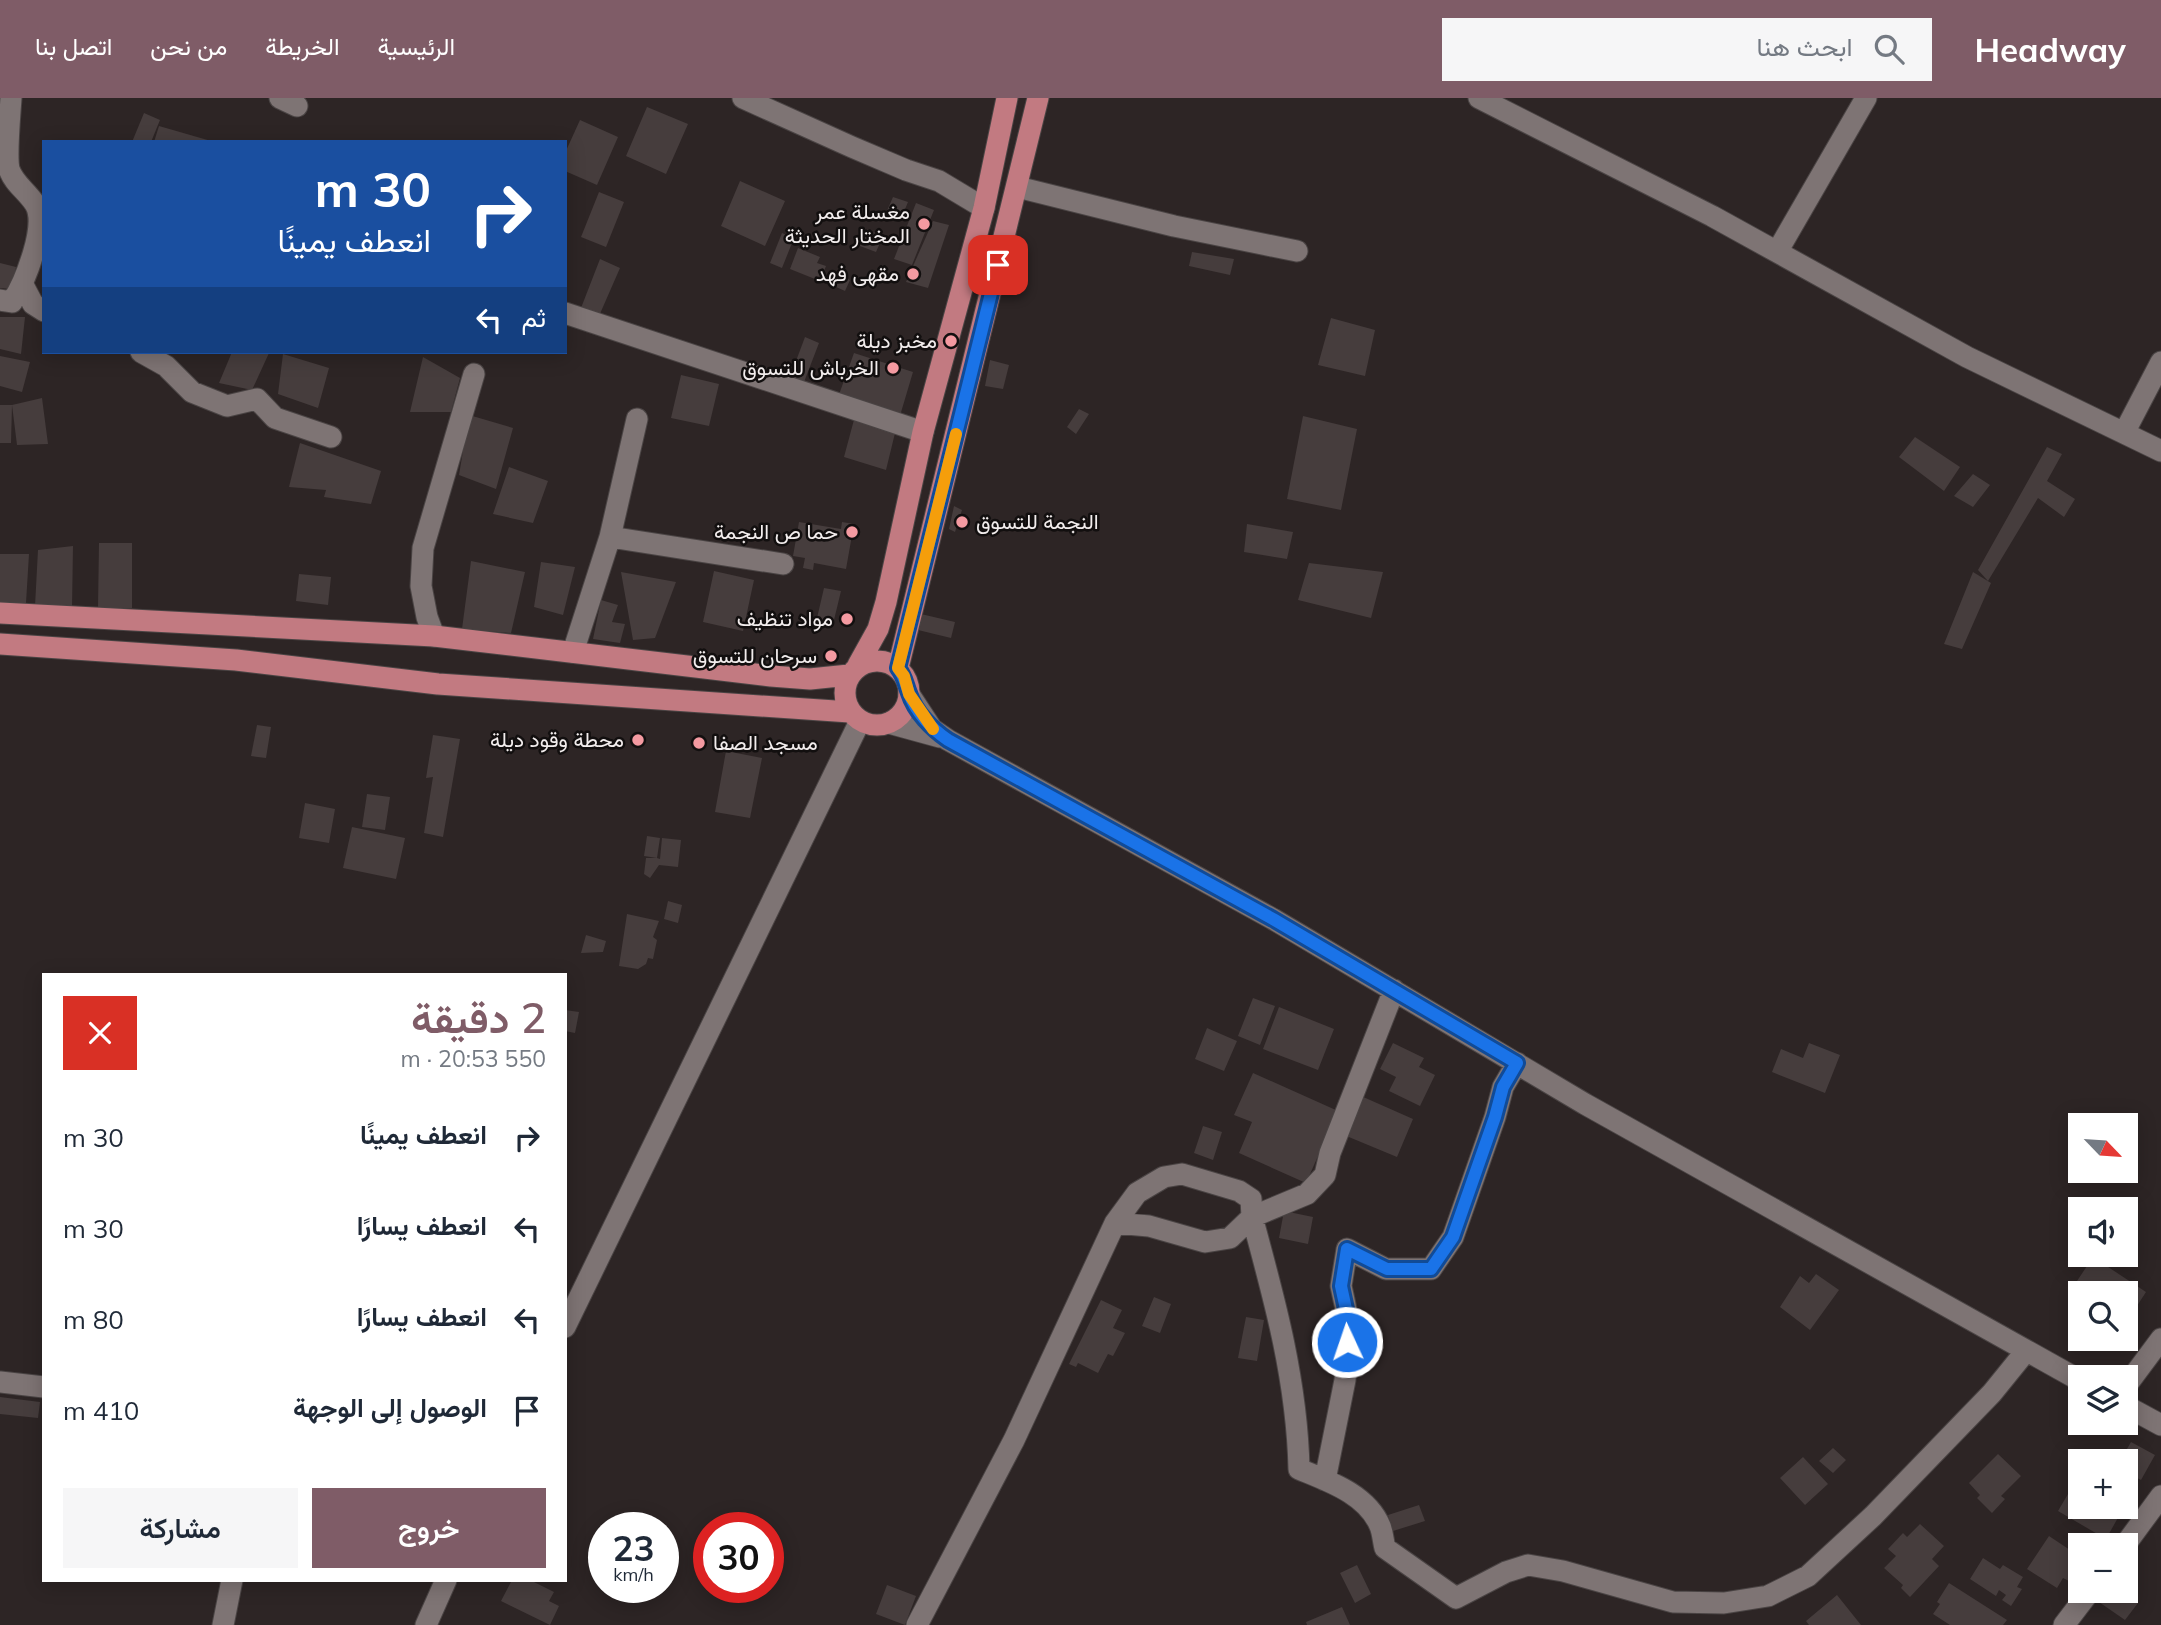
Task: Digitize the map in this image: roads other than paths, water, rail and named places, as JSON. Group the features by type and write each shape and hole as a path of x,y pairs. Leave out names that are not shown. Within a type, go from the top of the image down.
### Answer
{"main road":[{"path":"855,717 845,696 853,670 878,629 886,602 923,432 984,208 1007,98"},
{"path":"898,668 1038,98"},
{"path":"0,613 434,636 810,679 853,670 871,660 885,661 898,668 904,676 909,694 902,712 889,723 872,725 855,717 438,684 236,660 0,644"}],"street":[{"path":"0,300 12,302 23,285 41,230 36,205 16,183 9,168 11,98"},
{"path":"1479,98 1712,216 1967,357 2161,452"},
{"path":"1777,252 1866,98"},
{"path":"750,99 852,148 939,181 984,208"},
{"path":"1017,187 1174,226 1297,251"},
{"path":"23,285 33,304 42,310"},
{"path":"567,314 702,356 813,397 923,432"},
{"path":"145,354 166,366 192,392 227,406 257,399 275,418 331,436"},
{"path":"2124,433 2161,362"},
{"path":"434,636 421,586 423,548 432,508 474,374"},
{"path":"573,652 610,537 637,419"},
{"path":"610,537 783,564"},
{"path":"909,694 932,729 948,740 1273,919 1585,1104 2068,1374"},
{"path":"567,1323 855,717"},
{"path":"889,723 948,740"},
{"path":"1115,1223 1149,1226 1205,1242 1230,1238 1252,1217 1307,1194 1325,1175 1330,1153 1394,990"},
{"path":"1325,1480 1345,1380 1349,1323 1341,1286 1347,1249 1387,1269 1431,1269 1453,1237 1503,1087 1517,1063"},
{"path":"917,1625 1014,1440 1115,1223 1138,1193 1164,1177 1182,1174 1239,1191 1251,1199 1252,1217 1287,1350 1295,1399 1299,1469 1325,1480 1362,1502 1380,1525 1385,1548 1456,1598 1506,1572 1528,1565 1563,1571 1673,1602 1724,1603 1768,1596 1808,1576 1873,1516 1992,1393 2026,1351"},
{"path":"2138,1370 2161,1339"},
{"path":"0,1382 42,1387"},
{"path":"2138,1413 2161,1426"},
{"path":"2134,1533 2161,1496"},
{"path":"223,1625 232,1582"},
{"path":"426,1625 445,1582"},
{"path":"2064,1625 2081,1603"}],"place":[{"name":"مغسلة عمر المختار الحديثة","path":"924,224"},
{"name":"مقهى فهد","path":"913,274"},
{"name":"مخبز ديلة","path":"951,341"},
{"name":"الخرباش للتسوق","path":"893,368"},
{"name":"النجمة للتسوق","path":"962,522"},
{"name":"حما ص النجمة","path":"852,532"},
{"name":"مواد تنظيف","path":"847,619"},
{"name":"سرحان للتسوق","path":"831,656"},
{"name":"محطة وقود ديلة","path":"638,740"},
{"name":"مسجد الصفا","path":"699,743"}]}
